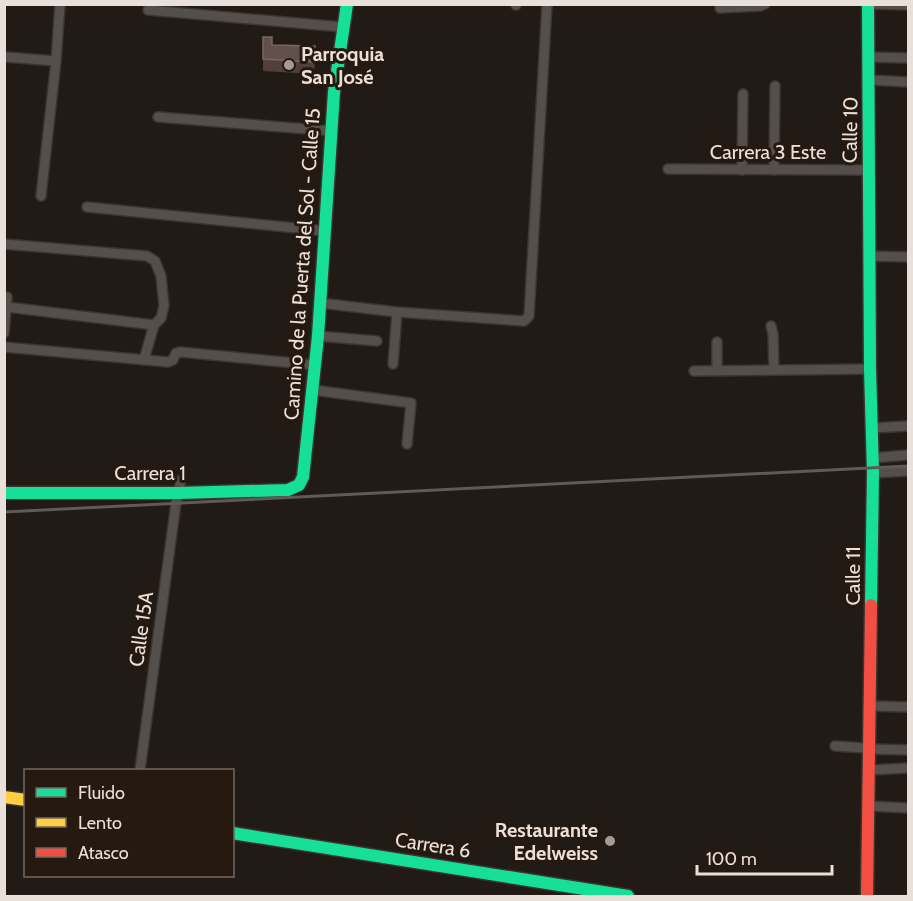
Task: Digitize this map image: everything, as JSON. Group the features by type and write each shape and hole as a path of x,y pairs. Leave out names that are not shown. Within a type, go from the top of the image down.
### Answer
{"street":[{"path":"41,196 60,4"},
{"name":"Camino de la Puerta del Sol - Calle 15","path":"295,489 300,485 303,477 318,336 325,231 332,186 332,131 347,4"},
{"path":"320,303 397,312 524,321 529,316 547,4"},
{"path":"720,8 765,4"},
{"path":"870,4 909,5"},
{"name":"Calle 10","path":"870,4 868,170 871,256"},
{"path":"148,10 343,27"},
{"path":"6,57 56,61"},
{"path":"869,57 909,58"},
{"path":"870,80 909,82"},
{"path":"774,170 776,86"},
{"path":"742,94 742,170"},
{"path":"158,117 332,131"},
{"name":"Carrera 3 Este","path":"668,170 868,170"},
{"path":"87,207 325,231"},
{"path":"4,244 147,256 155,261 161,276 164,296 161,318 154,325 144,360"},
{"path":"871,256 909,257"},
{"name":"Calle 11","path":"867,897 870,770 867,748 871,704 867,496 873,473 870,369 871,256"},
{"path":"4,333 7,297"},
{"path":"7,307 154,325"},
{"path":"393,364 397,312"},
{"path":"771,326 774,334 774,370"},
{"path":"318,336 377,341"},
{"path":"717,342 717,370"},
{"path":"4,347 171,362 176,353 180,352 315,365"},
{"path":"694,371 870,369"},
{"path":"312,390 411,403 407,444"},
{"path":"872,428 909,426"},
{"path":"872,458 909,455"},
{"path":"873,473 909,471"},
{"name":"Calle 15A","path":"140,769 181,480"},
{"name":"Carrera 1","path":"4,494 178,493 295,489"},
{"path":"871,704 909,700"},
{"path":"871,704 909,706"},
{"path":"835,746 909,750"},
{"path":"870,770 909,768"},
{"path":"4,797 24,800"},
{"path":"869,806 909,808"},
{"name":"Carrera 6","path":"234,833 628,897"}],"building":[{"path":"263,37 272,37 272,45 315,46 314,62 263,59"}],"railway":[{"path":"4,512 908,466"}],"traffic: fast":[{"path":"4,493 178,493 288,490 299,485 303,477 318,336 334,92 347,4"},
{"path":"868,4 870,369 873,473 871,605"},
{"path":"234,833 628,896"}],"traffic: slow":[{"path":"4,797 24,800"}],"traffic: jam":[{"path":"867,896 871,605"}],"place":[{"name":"Parroquia San José","path":"289,65"},
{"name":"Restaurante Edelweiss","path":"610,841"}]}
